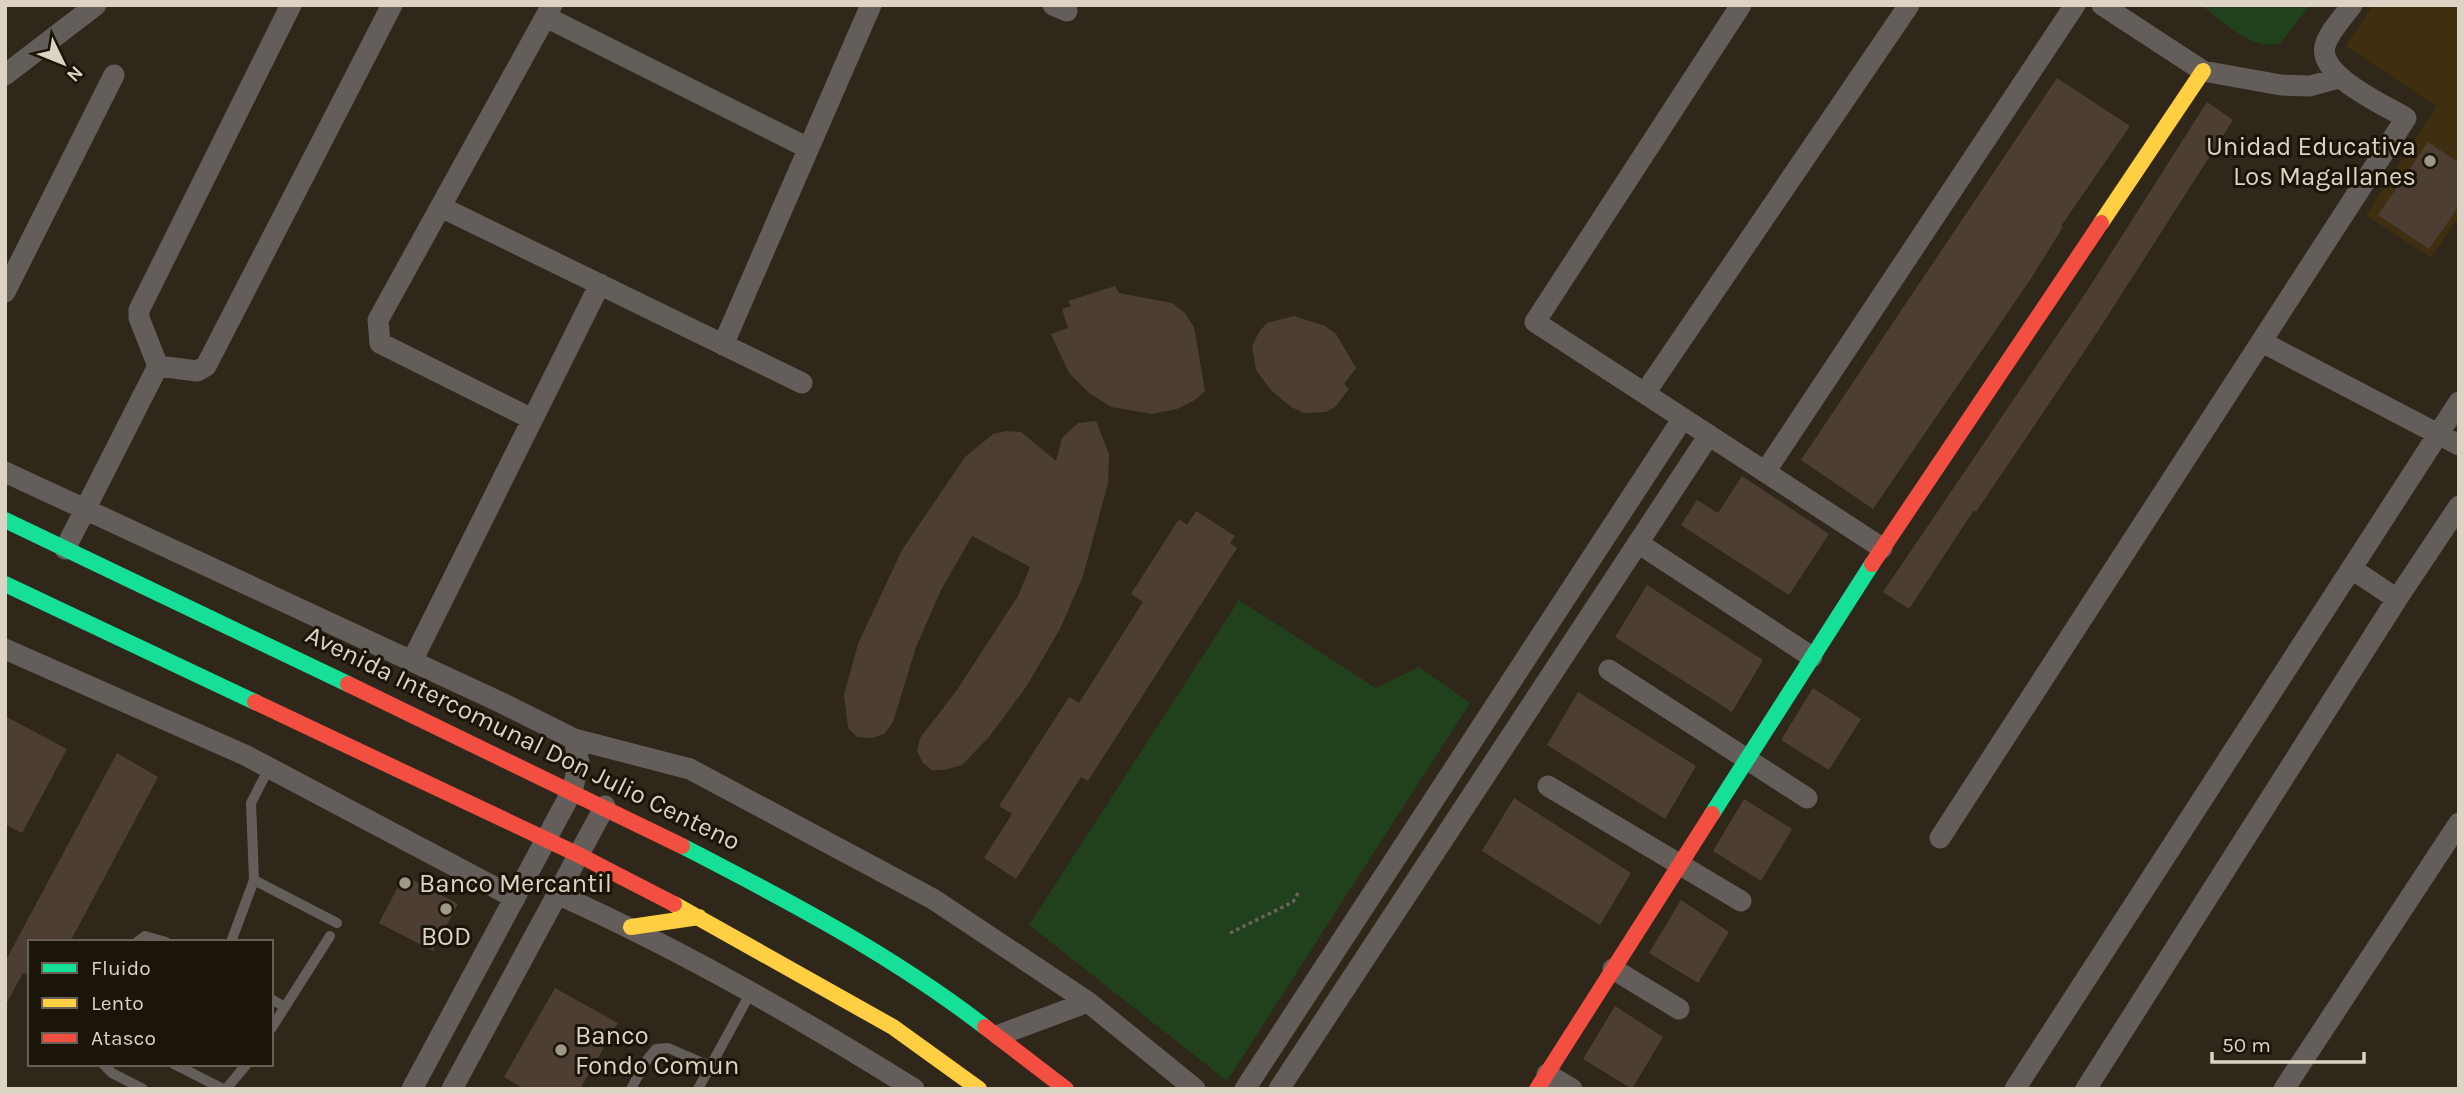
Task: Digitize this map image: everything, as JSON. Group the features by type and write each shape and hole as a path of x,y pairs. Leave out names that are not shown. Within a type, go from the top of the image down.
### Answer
{"main road":[{"path":"1542,1081 1882,548 2203,71"},
{"name":"Avenida Intercomunal Don Julio Centeno","path":"5,520 605,806 843,932 937,990 1066,1089"},
{"path":"5,584 546,839 699,917 893,1027 979,1089"},
{"path":"632,927 699,917"}],"street":[{"path":"5,75 96,5"},
{"path":"65,549 88,510 158,366 139,318 139,310 291,5"},
{"path":"158,366 197,371 206,366 392,5"},
{"path":"723,345 871,5"},
{"path":"1741,5 1535,322 1882,548"},
{"path":"1645,393 1909,5"},
{"path":"1765,472 2075,5"},
{"path":"2102,5 2203,71 2281,85 2310,86 2339,78"},
{"path":"1940,838 2406,118 2339,78 2326,59 2325,45 2352,5"},
{"path":"532,419 380,343 378,320 549,11 808,148"},
{"path":"5,292 114,75"},
{"path":"442,206 802,383"},
{"path":"412,661 600,284"},
{"path":"2262,342 2459,445"},
{"path":"2015,1089 2459,401"},
{"path":"1245,1089 1683,418"},
{"path":"1279,1089 1709,435"},
{"name":"Avenida Intercomunal Don Julio Centeno","path":"5,472 574,739 690,769 933,899 1088,1002"},
{"path":"2086,1089 2397,598 2459,506"},
{"path":"1638,543 1812,657"},
{"path":"2352,569 2397,598"},
{"path":"5,649 269,768 515,898"},
{"path":"1609,670 1807,798"},
{"path":"1480,732 1504,747"},
{"path":"412,1089 572,791 579,763 574,739"},
{"path":"1548,786 1741,901"},
{"path":"452,1089 605,806"},
{"path":"2284,1089 2459,823"},
{"path":"557,894 632,927 751,992 914,1089"},
{"path":"1613,970 1679,1009"},
{"path":"999,1035 1088,1002 1195,1089"},
{"path":"1542,1081 1572,1089"}],"lane":[{"path":"232,940 254,880 251,803 269,768"},
{"path":"254,880 337,923"},
{"path":"140,940 145,936 159,940"},
{"path":"273,1026 330,936"},
{"path":"698,1089 751,992"},
{"path":"273,1000 285,1007"},
{"path":"631,1089 646,1061 656,1049 668,1048 710,1066"},
{"path":"105,1066 112,1073 143,1089"},
{"path":"178,1066 225,1089 245,1066"}],"path":[{"path":"1230,933 1293,902 1298,892"}],"shaded area":[{"name":"Unidad Educativa Los Magallanes","path":"2373,5 2459,5 2459,216 2431,258 2366,215 2437,106 2346,46"}],"green space":[{"path":"2201,5 2310,5 2280,44 2269,45 2247,39"},
{"path":"1239,600 1376,688 1419,667 1470,703 1227,1081 1029,925"}],"building":[{"path":"2057,78 2130,126 2061,226 2063,227 2030,280 1873,509 1801,460"},
{"path":"2207,102 2233,120 2098,331 1909,609 1883,592 2085,294"},
{"path":"2428,142 2459,163 2459,206 2429,249 2378,215"},
{"path":"1115,286 1119,293 1172,303 1185,313 1194,327 1205,391 1195,400 1177,409 1152,414 1111,407 1089,393 1069,373 1051,334 1068,328 1062,309 1071,306 1068,301"},
{"path":"1294,316 1325,326 1336,334 1356,368 1344,384 1349,389 1335,407 1326,412 1304,413 1291,407 1271,390 1256,370 1252,346 1259,332 1267,323"},
{"path":"1096,421 1109,454 1108,483 1083,576 1060,629 1026,687 989,737 962,765 944,770 932,770 923,763 917,751 920,738 957,690 1018,596 1030,567 972,536 941,590 916,647 893,722 884,734 872,738 857,737 848,728 844,695 858,644 902,550 965,457 993,434 1006,431 1021,432 1056,461 1062,438 1078,423"},
{"path":"1742,476 1829,534 1789,595 1681,525 1697,500 1718,513"},
{"path":"1196,511 1235,536 1230,543 1237,548 1088,781 1081,777 1016,879 984,858 1012,814 999,806 1069,697 1079,703 1143,602 1131,594 1179,519 1187,525"},
{"path":"1647,585 1763,660 1732,712 1615,637"},
{"path":"1813,688 1861,719 1829,770 1781,740"},
{"path":"1578,692 1696,766 1665,819 1547,745"},
{"path":"5,716 67,749 22,833 5,824"},
{"path":"117,753 158,777 71,940 28,940 28,975 23,973 5,1006 5,962"},
{"path":"1514,798 1631,873 1600,925 1482,851"},
{"path":"1744,799 1792,829 1761,881 1713,851"},
{"path":"404,875 458,904 433,951 379,923"},
{"path":"1681,900 1729,932 1698,983 1649,953"},
{"name":"Banco Fondo Comun","path":"555,988 618,1023 580,1089 524,1089 504,1077"},
{"path":"1615,1006 1663,1037 1632,1089 1583,1059"}],"traffic: fast":[{"path":"5,520 348,684"},
{"path":"1712,814 1872,564"},
{"path":"5,584 255,702"},
{"path":"682,846 876,952 985,1027"}],"traffic: slow":[{"path":"2101,223 2203,71"},
{"path":"674,904 893,1027 979,1089"},
{"path":"631,927 699,917"}],"traffic: jam":[{"path":"1872,564 2101,223"},
{"path":"348,684 682,846"},
{"path":"255,702 579,855 674,904"},
{"path":"1537,1089 1712,814"},
{"path":"985,1027 1066,1089"}],"place":[{"name":"Unidad Educativa Los Magallanes","path":"2430,161"},
{"name":"Banco Mercantil","path":"405,883"},
{"name":"BOD","path":"446,909"},
{"name":"Banco Fondo Comun","path":"561,1050"}]}
